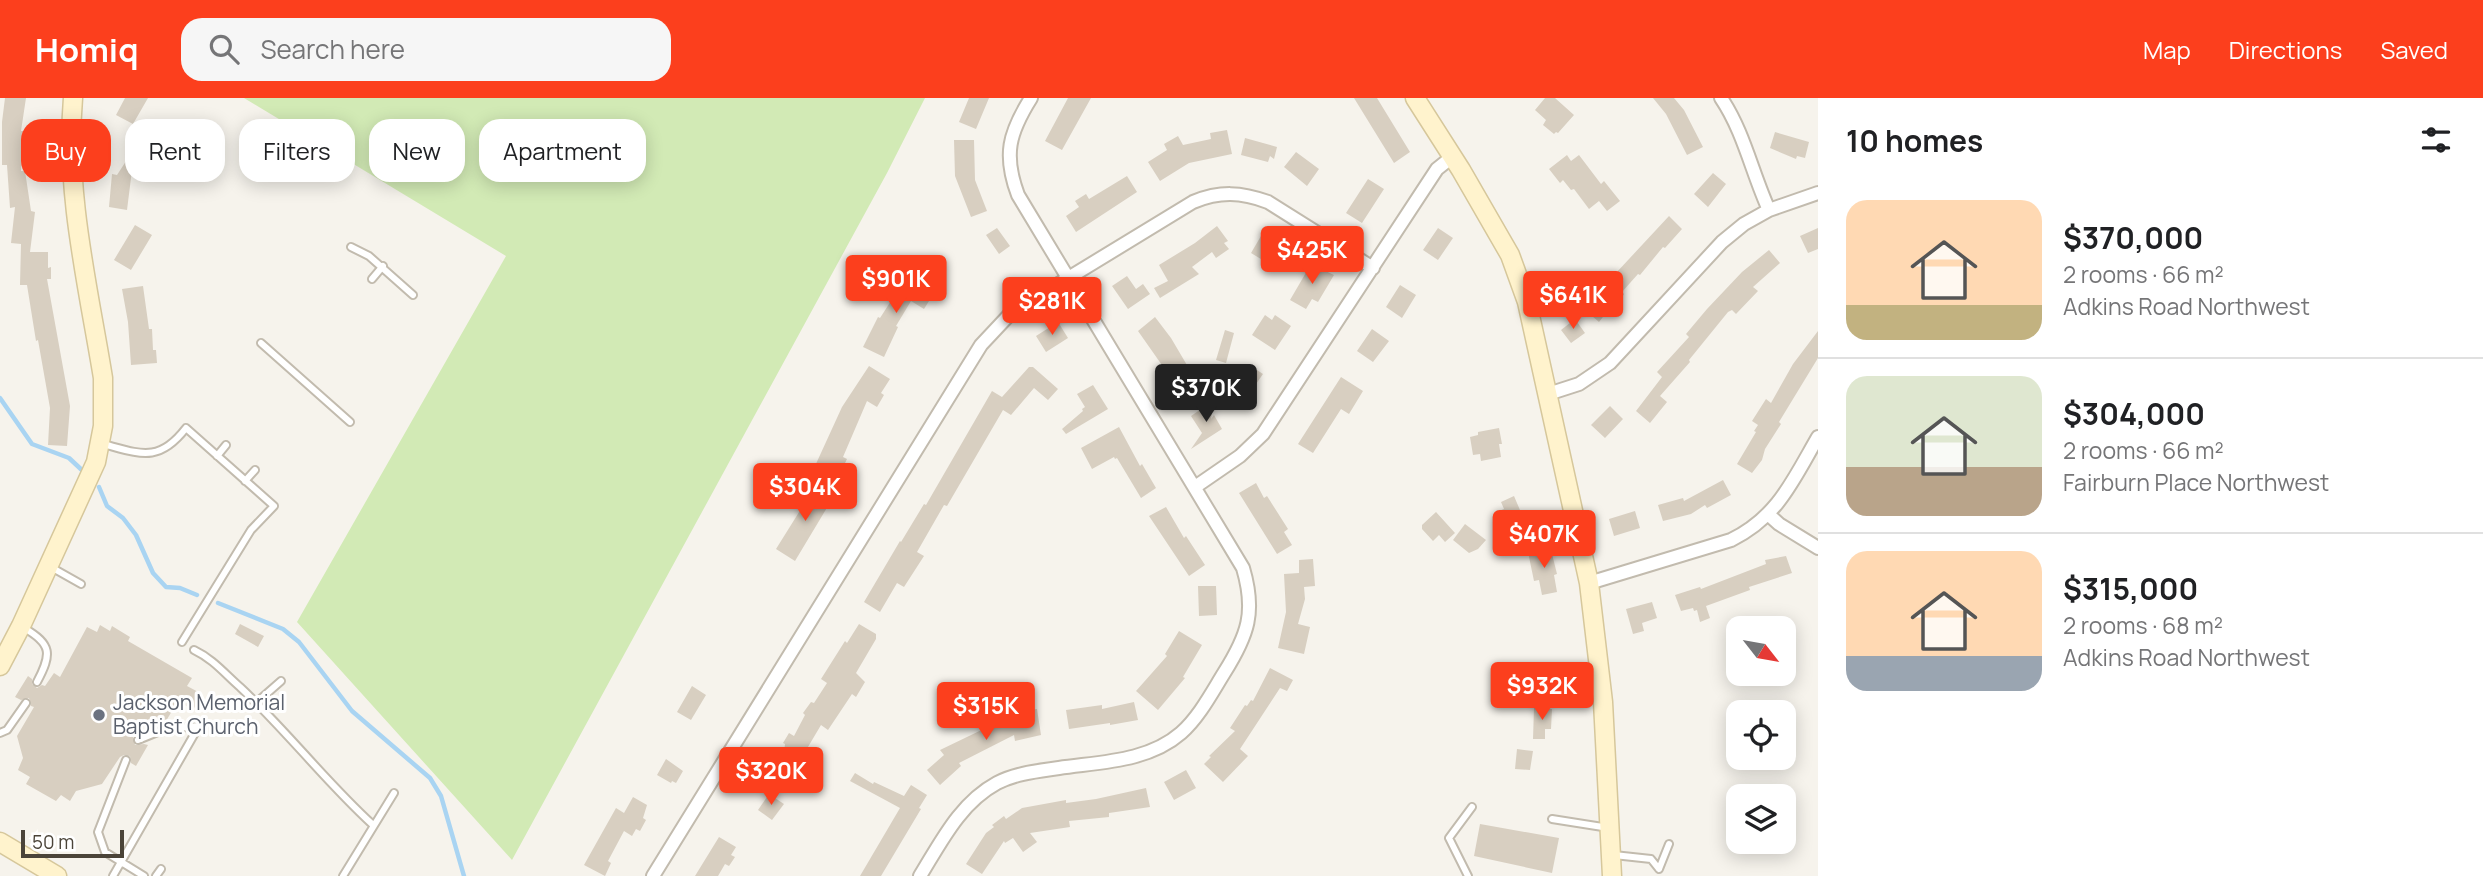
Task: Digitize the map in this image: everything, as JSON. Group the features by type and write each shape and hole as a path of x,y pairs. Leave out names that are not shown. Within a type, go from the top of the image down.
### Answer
{"street":[{"path":"0,666 89,481 101,444 103,378 72,186 70,130 73,98"},
{"path":"920,876 954,820 980,793 1000,782 1021,774 1140,755 1161,747 1181,734 1201,711 1239,650 1251,611 1249,588 1243,568 1018,195 1011,176 1011,136 1031,98"},
{"path":"1415,98 1510,255 1527,302 1589,583 1604,702 1612,876"},
{"path":"1721,98 1741,136 1769,210"},
{"path":"1195,486 1240,456 1264,434 1437,169 1452,157"},
{"path":"1548,394 1579,384 1611,363 1722,242 1744,224 1769,210 1818,193"},
{"path":"653,876 981,345 1011,313 1193,202 1210,195 1248,195 1268,202 1373,268"},
{"path":"1589,583 1731,540 1750,531 1769,515 1818,437"},
{"path":"1769,515 1818,548"},
{"path":"0,842 57,876"}],"lane":[{"path":"351,247 369,256 413,295"},
{"path":"372,279 383,267"},
{"path":"261,343 294,367 350,422"},
{"path":"101,444 143,454 159,452 174,443 186,428 274,506 251,530 182,642"},
{"path":"216,456 226,445"},
{"path":"245,481 255,470"},
{"path":"49,566 81,584"},
{"path":"21,626 41,637 48,650 46,665 37,682"},
{"path":"194,650 209,657 372,824"},
{"path":"256,703 281,681"},
{"path":"0,733 7,730 26,703"},
{"path":"113,876 199,726 165,729 138,740"},
{"path":"126,760 98,832 105,852 144,876"},
{"path":"343,876 372,824 394,793"},
{"path":"1468,876 1449,838 1472,807"},
{"path":"1552,819 1611,828"},
{"path":"1611,855 1651,859 1659,869 1669,844"},
{"path":"156,876 162,869"}],"green space":[{"path":"244,98 925,98 887,173 512,860 297,622 506,256 383,182 465,182 465,119 369,119 369,173 355,165 355,119 279,119"}],"building":[{"path":"5,98 26,98 21,119 21,182 27,182 31,211 35,212 30,252 48,252 48,268 51,267 51,279 47,279 70,406 67,446 48,445 50,408 27,285 20,285 21,244 11,243 15,207 10,208 7,165 2,165"},
{"path":"125,98 148,98 136,119 125,120 116,115"},
{"path":"969,98 989,98 976,129 959,122"},
{"path":"1068,98 1091,98 1062,150 1045,141"},
{"path":"1354,98 1377,98 1410,152 1394,163"},
{"path":"1545,98 1555,98 1574,115 1558,133 1554,134 1543,125 1546,120 1535,110"},
{"path":"1653,98 1674,98 1684,110 1703,147 1687,155 1666,114"},
{"path":"1227,130 1232,154 1189,163 1160,181 1148,162 1167,150 1164,144 1178,136 1183,145 1211,139 1210,133"},
{"path":"1775,132 1809,142 1805,158 1797,156 1796,159 1770,148"},
{"path":"1245,138 1277,147 1274,159 1270,156 1268,162 1241,155"},
{"path":"954,140 974,140 975,180 987,211 971,217 955,176"},
{"path":"1296,152 1319,169 1307,186 1284,167"},
{"path":"1567,155 1571,161 1579,155 1601,184 1604,181 1620,201 1607,211 1599,201 1589,209 1574,189 1571,190 1563,180 1560,183 1549,169"},
{"path":"125,163 125,182 130,182 127,210 109,207 112,174 117,175"},
{"path":"1713,173 1726,184 1708,207 1694,194"},
{"path":"1127,176 1137,192 1076,232 1066,216 1079,207 1075,201 1086,194 1089,199"},
{"path":"1368,179 1384,189 1362,223 1346,213"},
{"path":"1669,216 1682,229 1640,275 1638,274 1622,292 1624,294 1613,310 1610,308 1599,322 1571,298 1579,291 1592,304 1616,273"},
{"path":"135,225 152,235 131,270 114,260"},
{"path":"1217,226 1228,241 1224,243 1229,249 1216,258 1212,252 1192,267 1199,274 1160,298 1154,288 1168,281 1159,265"},
{"path":"997,228 1010,246 999,254 986,235"},
{"path":"1438,228 1453,238 1438,260 1423,250"},
{"path":"1818,228 1818,249 1808,253 1800,236"},
{"path":"1261,236 1286,250 1274,267 1251,253"},
{"path":"1769,250 1780,263 1753,287 1758,291 1736,314 1732,310 1728,312 1689,360 1660,396 1667,402 1650,423 1636,411 1662,377 1657,372 1689,337 1686,334 1707,309 1742,272"},
{"path":"1311,264 1334,275 1318,302 1312,299 1306,309 1290,300"},
{"path":"907,276 934,293 924,309 911,301 896,326 898,327 884,357 863,347 878,317 880,318"},
{"path":"1127,276 1136,289 1143,284 1150,294 1128,309 1112,286"},
{"path":"1400,285 1416,295 1402,318 1386,307"},
{"path":"143,286 157,363 131,365 122,289"},
{"path":"1265,315 1272,320 1275,315 1291,326 1275,350 1252,335"},
{"path":"1155,317 1194,377 1178,388 1138,331"},
{"path":"1575,319 1585,333 1571,343 1561,330"},
{"path":"1058,322 1068,338 1046,352 1036,336"},
{"path":"1372,329 1389,341 1373,362 1357,351"},
{"path":"1225,330 1234,333 1226,363 1216,360"},
{"path":"1818,331 1818,358 1779,422 1781,424 1765,449 1762,460 1752,473 1737,464 1756,432 1754,431 1758,425 1752,421 1766,399 1771,403 1793,364"},
{"path":"1248,364 1263,374 1247,397 1232,387"},
{"path":"869,366 890,379 881,393 884,395 877,407 867,401 843,457 847,459 840,473 833,469 827,481 813,474 815,466 842,407"},
{"path":"1029,367 1033,367 1058,389 1048,400 1034,388 1011,415 1003,410 917,552 924,556 904,587 897,583 880,612 864,602 900,541 924,504 926,505 992,391 1002,397"},
{"path":"1341,377 1363,391 1349,414 1341,409 1313,453 1298,444"},
{"path":"1093,385 1108,409 1066,434 1062,429 1085,407 1077,394"},
{"path":"1207,405 1212,413 1211,419 1214,415 1222,429 1191,449 1202,433 1191,416"},
{"path":"1610,406 1623,419 1605,438 1591,425"},
{"path":"1119,427 1140,466 1142,464 1156,488 1141,498 1117,458 1114,457 1092,469 1081,448"},
{"path":"1499,428 1501,457 1481,461 1480,454 1473,455 1470,437 1478,435 1478,432"},
{"path":"1723,480 1731,495 1707,508 1705,505 1691,514 1663,521 1658,505 1683,498 1684,501"},
{"path":"1256,483 1288,529 1284,532 1292,545 1277,554 1239,493"},
{"path":"816,485 834,496 795,561 776,549"},
{"path":"1514,496 1528,529 1509,537 1499,511 1504,509 1501,502"},
{"path":"1166,507 1184,538 1186,536 1205,565 1189,576 1149,516"},
{"path":"1635,511 1640,528 1614,536 1609,519"},
{"path":"1436,512 1455,533 1445,542 1439,535 1433,541 1422,529 1422,525"},
{"path":"1465,524 1486,540 1478,549 1469,553 1453,540"},
{"path":"1548,548 1557,574 1554,575 1557,592 1542,595 1539,580 1534,581 1528,552"},
{"path":"1786,556 1792,573 1749,587 1750,590 1706,606 1710,618 1700,622 1697,610 1694,611 1693,608 1681,611 1675,595 1700,587 1701,589 1766,564 1765,560"},
{"path":"1313,559 1315,586 1304,587 1305,599 1298,624 1310,627 1304,654 1278,648 1286,612 1284,574 1299,573 1299,560"},
{"path":"1198,586 1216,586 1217,615 1199,616"},
{"path":"1652,602 1657,618 1642,623 1644,631 1633,634 1626,609"},
{"path":"240,624 264,636 258,647 235,634"},
{"path":"859,624 876,634 876,639 856,673 865,682 856,697 852,694 828,730 821,725 792,774 777,765 784,753 783,743 789,733 794,736 805,715 803,713 811,702 814,703 827,683 821,679"},
{"name":"Jackson Memorial Baptist Church","path":"100,625 110,631 112,626 130,637 128,641 192,678 187,686 202,694 193,710 178,701 166,721 123,732 133,737 135,745 148,745 136,766 131,763 130,756 124,755 102,784 76,791 70,801 61,795 56,801 26,784 30,777 18,770 23,758 17,736 34,707 31,706 29,698 21,700 15,697 28,676 37,688 45,686 54,673 60,677 87,627 97,632"},
{"path":"1179,631 1202,645 1183,677 1185,678 1158,710 1136,691 1167,656 1165,654"},
{"path":"1270,668 1293,680 1287,691 1280,688 1240,749 1248,756 1223,782 1204,764 1235,731 1230,728 1245,705 1253,701"},
{"path":"692,686 706,695 691,720 677,712"},
{"path":"1134,702 1138,720 1069,729 1066,710 1102,705 1102,709"},
{"path":"1534,708 1552,709 1551,729 1545,729 1545,739 1533,739"},
{"path":"1037,709 1041,735 1015,741 1014,735 959,763 961,766 940,785 927,770 944,755 940,750 996,723 1005,722 1004,713"},
{"path":"1517,749 1533,751 1530,770 1515,769"},
{"path":"666,759 683,771 676,783 657,775"},
{"path":"1186,770 1196,788 1174,800 1164,782"},
{"path":"855,773 873,784 874,782 904,796 911,785 927,795 881,876 860,876 900,808 850,781"},
{"path":"1146,788 1150,807 1109,813 1109,817 1069,821 1070,827 1030,833 1037,842 1023,852 1013,838 1005,843 1004,841 982,874 966,864 986,833 994,827 992,825 1022,808 1066,800 1066,803 1096,799"},
{"path":"769,794 784,804 772,820 758,810"},
{"path":"633,797 647,805 643,818 646,820 640,831 636,829 632,836 624,831 608,861 611,863 605,876 584,865 616,808 624,813"},
{"path":"1480,824 1559,838 1552,873 1474,856"},
{"path":"719,837 736,847 731,855 735,857 729,866 725,864 718,876 695,876"}],"waterway":[{"path":"0,398 32,444 69,458 84,472"},
{"path":"99,487 107,506 123,518 136,535 153,573 166,587 180,588 197,595"},
{"path":"218,603 283,629 299,642 352,711 430,778 441,796 464,876"}],"place":[{"name":"Jackson Memorial Baptist Church","path":"99,715"}]}
